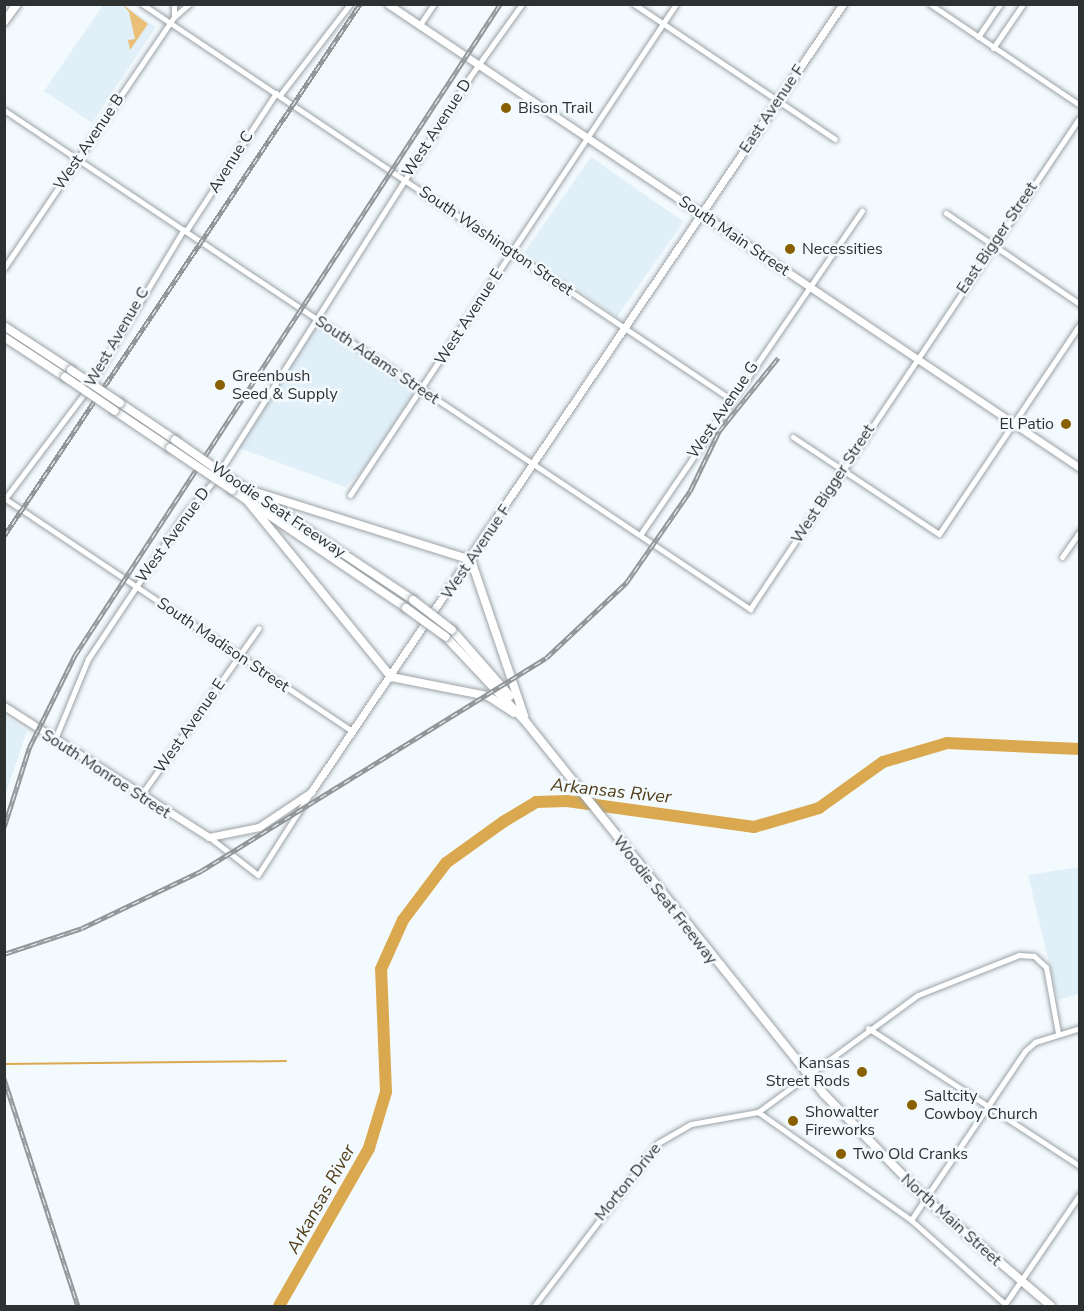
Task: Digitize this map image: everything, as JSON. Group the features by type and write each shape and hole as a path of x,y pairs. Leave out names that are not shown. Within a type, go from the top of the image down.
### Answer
{"main road":[{"path":"4,22 16,4"},
{"name":"Woodie Seat Freeway","path":"4,326 170,448 234,486 246,489 413,600 496,677 533,732 721,971 807,1075"},
{"name":"Woodie Seat Freeway","path":"4,337 68,374"},
{"name":"Woodie Seat Freeway","path":"117,407 175,440 234,486 246,499 406,608 449,634"},
{"path":"246,489 471,560 526,722"},
{"path":"246,499 391,677 488,696 526,722"},
{"name":"North Main Street","path":"807,1075 927,1200 1020,1282 1051,1306"}],"street":[{"name":"South Washington Street","path":"142,4 729,398"},
{"name":"West Avenue B","path":"174,4 174,16"},
{"name":"West Avenue B","path":"4,268 174,16 189,4"},
{"name":"Avenue C","path":"185,230 278,94 350,4"},
{"name":"South Main Street","path":"388,4 1080,468"},
{"path":"419,26 434,4"},
{"name":"West Avenue D","path":"55,739 88,659 136,586 213,482 404,179 478,65 522,4"},
{"path":"634,4 835,139"},
{"name":"West Avenue E","path":"350,495 676,4"},
{"name":"East Avenue F","path":"701,214 843,4"},
{"path":"930,4 1080,105"},
{"path":"978,37 1000,4"},
{"path":"993,48 1023,4"},
{"name":"South Adams Street","path":"4,110 750,609"},
{"name":"East Bigger Street","path":"916,359 1080,117"},
{"name":"West Avenue G","path":"640,535 729,398 862,211"},
{"path":"946,213 1080,304"},
{"name":"West Avenue F","path":"209,837 259,827 311,792 471,560 701,214"},
{"name":"West Avenue C","path":"5,499 89,387 185,230"},
{"path":"793,437 842,472 939,534 1080,324"},
{"name":"West Bigger Street","path":"750,609 916,359"},
{"name":"South Madison Street","path":"5,499 352,731"},
{"path":"1062,557 1080,531"},
{"name":"West Avenue E","path":"141,795 259,628"},
{"name":"South Monroe Street","path":"4,706 209,837"},
{"path":"209,837 258,875 311,792"},
{"path":"758,1112 868,1028 918,995 1019,955 1034,957 1046,966 1058,1033"},
{"path":"868,1028 1080,1166"},
{"path":"911,1220 927,1200 1025,1051 1058,1033 1080,1028"},
{"name":"North Main Street","path":"758,1112 911,1220 1005,1304 1020,1282"},
{"name":"Morton Drive","path":"534,1306 658,1143 691,1124 758,1112"},
{"path":"1020,1282 1080,1194"}],"shaded area":[{"path":"122,4 148,24 130,50 128,40 135,39 129,12"},
{"path":"103,5 125,5 156,27 92,123 44,91"},
{"path":"591,157 684,222 617,317 524,252"},
{"path":"317,325 416,391 362,471 345,487 236,447"},
{"path":"5,716 27,731 5,796"},
{"path":"1079,867 1079,994 1058,1000 1028,875"}],"waterway":[{"name":"Arkansas River","path":"279,1306 369,1148 386,1092 381,969 403,920 446,863 503,822 536,802 567,801 754,827 819,808 883,762 947,743 1080,749"},
{"path":"4,1064 286,1061"}],"railway":[{"path":"4,536 360,4"},
{"path":"4,827 29,748 75,655 500,4"},
{"path":"4,954 82,928 201,871 546,658 626,583 690,491 719,431 778,358"},
{"path":"4,1078 78,1306"}],"place":[{"name":"Bison Trail","path":"506,108"},
{"name":"Necessities","path":"790,249"},
{"name":"Greenbush Seed & Supply","path":"220,385"},
{"name":"El Patio","path":"1066,424"},
{"name":"Kansas Street Rods","path":"862,1072"},
{"name":"Saltcity Cowboy Church","path":"912,1105"},
{"name":"Showalter Fireworks","path":"793,1121"},
{"name":"Two Old Cranks","path":"841,1154"}]}
